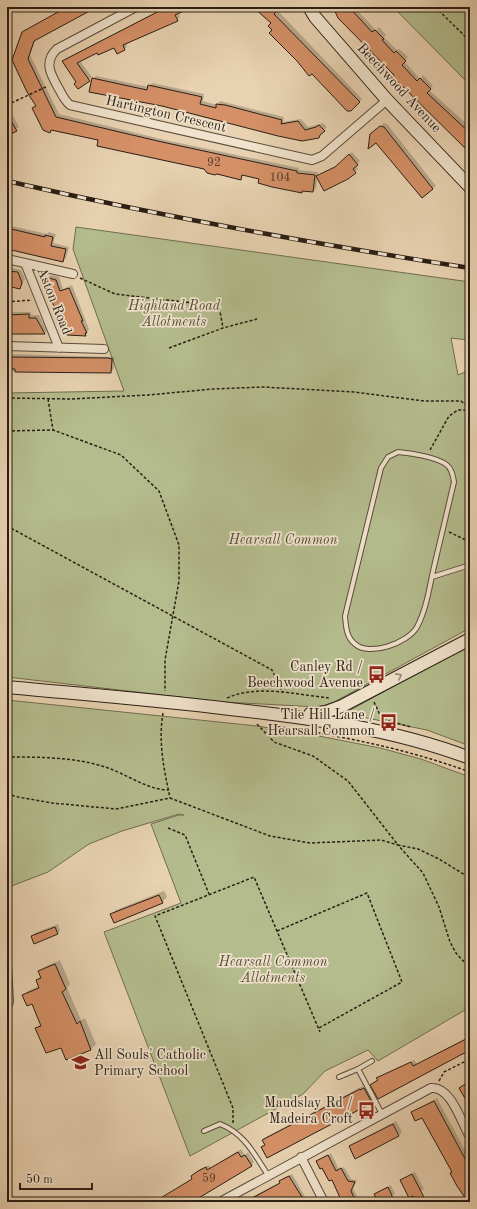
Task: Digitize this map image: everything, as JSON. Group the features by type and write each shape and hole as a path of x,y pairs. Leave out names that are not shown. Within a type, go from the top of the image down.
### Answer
{"main road":[{"name":"Beechwood Avenue","path":"310,7 316,17 387,100 469,183"},
{"path":"299,716 326,712 342,706 470,639"},
{"path":"7,688 299,716 376,730 419,741 470,758"}],"street":[{"name":"Hartington Crescent","path":"136,7 57,49 51,56 49,64 50,72 67,102 75,107 312,160 322,156 387,100"},
{"path":"7,259 72,274"},
{"name":"Aston Road","path":"25,263 59,348"},
{"path":"7,346 104,349"},
{"path":"220,1202 431,1088 437,1088 449,1096 470,1137"},
{"path":"301,1157 324,1202"}],"lane":[{"path":"398,452 426,457 447,464 452,472 454,482 427,598 416,628 401,642 387,647 363,648 356,645 351,640 346,631 345,616 381,468 388,457 398,452"},
{"path":"432,578 470,565"},
{"path":"7,930 11,1002 7,1012"},
{"path":"340,1078 372,1061"},
{"path":"358,1069 382,1114"},
{"path":"204,1130 220,1124 233,1129 244,1139 268,1175"}],"path":[{"path":"435,7 470,41"},
{"path":"7,105 56,83"},
{"path":"72,274 115,294 219,306 223,328"},
{"path":"7,302 39,299"},
{"path":"169,348 223,328 257,319"},
{"path":"7,398 48,399 148,395 213,389 262,387 354,392 424,402 461,401 470,409"},
{"path":"48,399 53,430"},
{"path":"426,457 449,416 458,410 470,409"},
{"path":"7,430 53,430 121,455 159,490 179,545 179,581 165,660 165,702 160,730 163,765 170,798"},
{"path":"7,526 272,670 283,693"},
{"path":"443,529 470,542"},
{"path":"369,692 382,719 414,728"},
{"path":"466,964 456,953 450,942 439,907 423,873 398,845 348,781 313,756 274,742 257,724 374,743 416,754 470,772"},
{"path":"7,757 41,757 86,762 107,767 150,786 169,790"},
{"path":"7,794 52,803 116,809 170,798 270,836 310,843 381,840 418,849 439,859 470,878"},
{"path":"168,828 185,836 210,894"},
{"path":"233,1129 233,1108 155,916 254,877 320,1032"},
{"path":"277,931 367,893 402,982 318,1028"},
{"path":"470,942 466,964 470,978"},
{"path":"437,1088 444,1072 470,1059"}],"green space":[{"path":"393,7 470,7 470,85"},
{"name":"Hearsall Common","path":"76,227 470,282 468,340 451,338 458,375 470,370 470,628 334,702 319,707 223,702 7,677 7,393 124,391 73,249"},
{"path":"470,645 470,746 427,730 347,714 352,709"},
{"name":"Hearsall Common Allotments","path":"7,700 257,726 314,735 380,748 421,759 470,777 470,1016 465,1010 378,1061 368,1050 325,1071 303,1094 190,1156 104,932 181,903 151,824 179,815 184,815 179,814 122,831 89,844 48,872 9,887 7,884"}],"building":[{"path":"67,7 97,7 34,41 28,59 56,117 162,142 297,171 297,173 315,175 313,192 302,191 302,193 272,187 258,183 259,179 242,175 241,180 217,174 215,175 207,173 204,169 97,146 98,140 51,130 50,133 43,130 32,108 36,106 27,92 12,60 22,32"},
{"path":"167,7 193,7 175,15 178,21 123,45 125,50 117,54 114,48 98,55 97,53 77,63 90,81 78,89 74,84 76,82 62,61"},
{"path":"253,7 280,7 274,14 360,102 351,111 347,111 312,74 309,76 297,61 269,33 272,30 268,26 271,23"},
{"path":"333,7 349,7 372,32 375,30 384,39 382,40 394,53 396,51 406,61 402,65 417,81 420,78 431,89 427,93 470,133 470,153 393,77 394,75 338,18"},
{"path":"92,78 147,90 148,85 198,96 202,97 200,104 216,108 216,104 225,105 282,120 281,124 298,121 305,130 319,125 325,131 319,138 302,141 278,136 162,106 89,92"},
{"path":"7,114 17,131 7,136"},
{"path":"380,126 384,127 433,189 422,198 376,143 368,149 370,134"},
{"path":"349,154 358,165 353,169 356,173 348,179 324,191 316,176 335,167"},
{"path":"7,228 45,237 45,235 53,237 51,246 66,249 63,262 7,249"},
{"path":"7,271 18,272 22,283 20,289 7,286"},
{"path":"49,278 56,280 60,291 69,288 83,321 81,321 87,333 85,333 86,336 67,335 42,280"},
{"path":"29,314 29,318 36,318 45,334 7,334 7,315"},
{"path":"7,357 108,358 112,359 111,373 15,372 15,369 7,369"},
{"path":"159,895 163,903 114,923 110,914"},
{"path":"55,927 58,934 34,944 31,936"},
{"path":"55,964 66,989 62,992 77,1024 80,1021 91,1050 66,1060 61,1048 46,1053 35,1028 41,1026 32,1004 27,1006 22,995 39,988 36,980 41,978 38,971"},
{"path":"470,1037 470,1050 378,1099 370,1085 378,1080 376,1078 411,1062 413,1066"},
{"path":"470,1081 470,1107 459,1088"},
{"path":"364,1088 372,1103 267,1158 261,1147 265,1145 262,1140"},
{"path":"434,1101 470,1168 470,1202 468,1202 457,1186 450,1173 452,1172 422,1118 415,1121 411,1112"},
{"path":"393,1124 399,1136 355,1159 349,1146"},
{"path":"238,1152 241,1157 245,1155 252,1166 192,1202 154,1202 192,1179 191,1176 198,1171 206,1167 207,1170"},
{"path":"328,1155 336,1171 341,1168 348,1181 355,1182 351,1191 356,1202 342,1202 332,1180 329,1181 322,1168 320,1169 316,1161"},
{"path":"412,1174 425,1199 420,1202 416,1202 413,1196 409,1198 400,1180"},
{"path":"289,1176 305,1202 245,1202 280,1183 279,1181"},
{"path":"388,1187 393,1198 384,1202 378,1202 374,1194"}],"railway":[{"path":"7,181 237,229 470,268"}],"place":[{"name":"Canley Rd / Beechwood Avenue","path":"376,675"},
{"name":"Tile Hill Lane / Hearsall Common","path":"388,723"},
{"name":"All Souls' Catholic Primary School","path":"81,1063"},
{"name":"Maudslay Rd / Madeira Croft","path":"366,1111"}],"park label":[{"name":"Highland Road Allotments","path":"174,314"}]}
